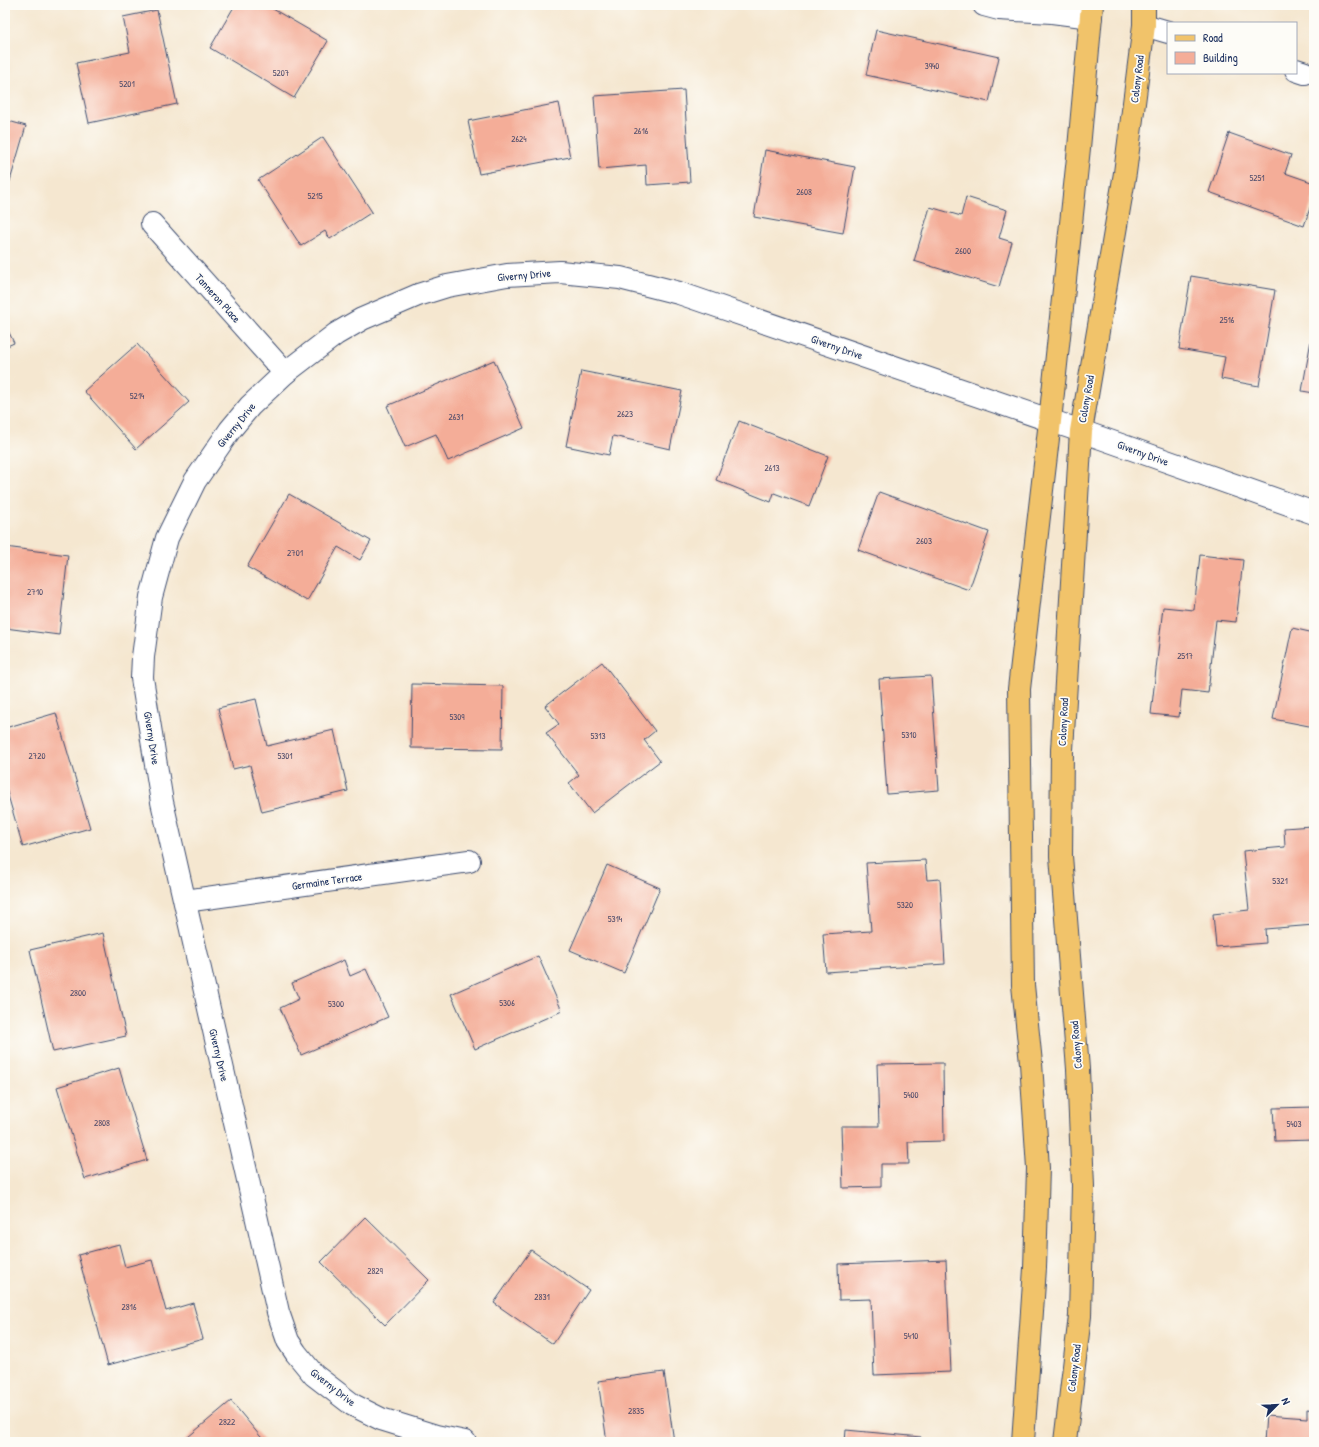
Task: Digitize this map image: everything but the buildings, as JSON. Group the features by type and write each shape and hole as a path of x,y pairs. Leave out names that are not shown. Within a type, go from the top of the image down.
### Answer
{"main road":[{"path":"1023,1442 1035,1268 1038,1168 1031,1063 1023,985 1019,689 1050,421 1079,148 1091,11"},
{"name":"Colony Road","path":"1065,1442 1080,1316 1083,1186 1078,1069 1061,856 1062,750 1081,431 1125,173 1144,15"}],"street":[{"path":"984,5 999,9 1052,12 1091,11"},
{"path":"1144,15 1167,31"},
{"name":"Tanneron Place","path":"152,224 285,373"},
{"name":"Giverny Drive","path":"465,1442 436,1436 381,1419 353,1405 314,1375 288,1341 278,1312 162,802 142,678 143,657 151,597 168,538 195,481 230,430 250,406 285,373 336,334 362,319 418,295 447,286 506,275 560,272 620,278 679,293 1081,431 1314,513"},
{"name":"Germaine Terrace","path":"185,901 469,861"}]}
